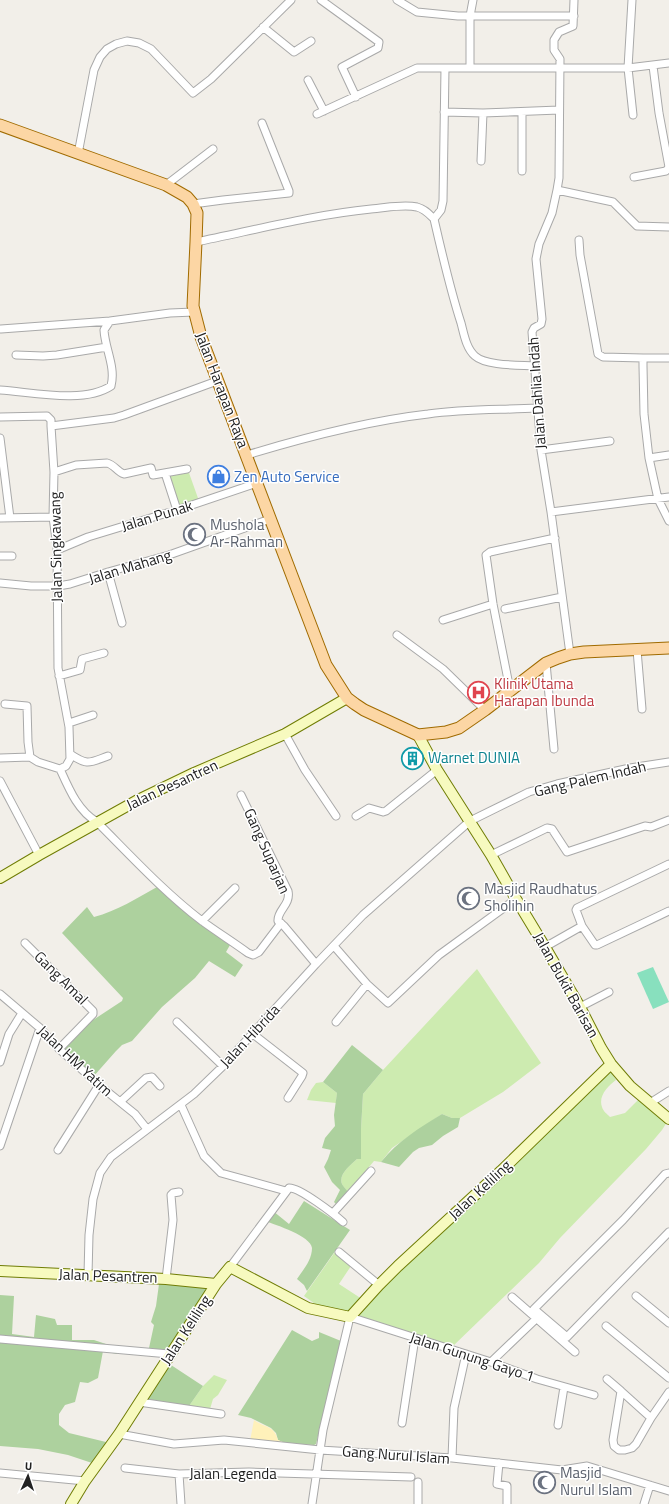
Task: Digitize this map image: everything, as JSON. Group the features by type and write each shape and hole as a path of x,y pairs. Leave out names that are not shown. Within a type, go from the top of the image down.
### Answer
{"main road":[{"path":"0,125 166,185 180,193 193,204"},
{"name":"Jalan Harapan Raya","path":"193,204 197,219 193,299 194,312 201,337 326,665 347,698 364,710 418,735"},
{"path":"418,735 446,732 459,728 546,663 570,654 669,648"}],"street":[{"path":"78,154 94,70 100,58 107,49 116,44 127,41 139,43 151,49 194,93 291,0"},
{"path":"321,0 379,42 378,48 343,65 342,67 356,97"},
{"path":"397,0 405,2 417,12 470,16 574,16 574,0"},
{"path":"470,68 470,16 473,0"},
{"path":"632,0 628,68 633,115"},
{"name":"Jalan Dahlia Indah","path":"570,654 555,538 541,450 532,332 534,328 541,324 542,319 536,259 537,251 552,213 557,190 560,57 554,50 554,40 559,32 572,27 574,16"},
{"path":"263,27 294,52 311,41"},
{"path":"317,114 417,68 628,68 669,63"},
{"path":"634,177 666,171 669,167 660,119 653,66"},
{"path":"434,219 441,210 443,201 445,68"},
{"path":"308,80 324,111"},
{"path":"444,112 483,113 559,110"},
{"path":"522,112 522,172"},
{"path":"481,161 483,113"},
{"path":"193,204 289,193 262,123"},
{"path":"166,185 213,149"},
{"path":"557,190 612,202 638,226 669,227"},
{"path":"196,242 290,221 352,211 399,206 425,210 434,219 455,306 467,345 475,356 487,362 534,366"},
{"path":"579,240 580,255 598,354 603,357 669,358"},
{"path":"1,329 110,321 170,313 194,312"},
{"path":"0,390 80,396 106,389 111,386 113,373 104,330 110,321"},
{"path":"16,355 50,356 107,347"},
{"path":"643,358 644,414 650,458 658,499 669,521"},
{"path":"0,417 47,416 51,420 51,426 114,418 217,381"},
{"path":"247,455 292,441 354,427 426,414 537,408"},
{"name":"Jalan Singkawang","path":"51,426 54,472 53,517 57,550 57,631 59,676 69,724 70,754"},
{"path":"0,438 10,518"},
{"path":"541,450 610,441"},
{"path":"650,458 669,455"},
{"path":"54,472 76,465 107,463 111,464 124,474 151,468 153,475 187,469"},
{"path":"165,473 177,510"},
{"name":"Jalan Punak","path":"57,550 88,537 177,510 257,483"},
{"path":"551,512 669,497"},
{"path":"0,518 53,517"},
{"name":"Jalan Mahang","path":"0,583 31,586 58,586 84,581 108,572 169,555 270,519"},
{"path":"510,690 493,604 486,555 555,538"},
{"path":"0,556 12,556"},
{"path":"108,572 122,623"},
{"path":"506,610 562,597"},
{"path":"444,620 493,604"},
{"path":"397,635 443,669 485,710"},
{"path":"638,650 642,709"},
{"path":"59,676 80,670 82,659 104,653"},
{"path":"546,663 554,748"},
{"name":"Jalan Pesantren","path":"0,878 39,854 136,800 285,734 347,698"},
{"path":"5,704 28,707 28,742 30,758"},
{"path":"69,724 93,715"},
{"path":"285,734 305,770 336,816"},
{"name":"Jalan Bukit Barisan","path":"418,735 437,770 491,855 545,947 611,1064 630,1086 669,1119"},
{"path":"0,758 30,758 60,769 69,763 70,754 83,762 89,763 108,756"},
{"name":"Gang Palem Indah","path":"470,821 530,792 558,784 630,768 669,762"},
{"path":"60,769 69,791 87,816 97,822 158,883 202,921 253,955 259,952 281,923 316,964"},
{"path":"356,816 369,808 383,812 386,811 437,770"},
{"path":"0,781 39,854"},
{"name":"Gang Suparjan","path":"241,795 288,892 289,899 278,917 278,921 281,923"},
{"path":"491,855 547,828 552,829 566,852 645,826 652,827 669,820"},
{"name":"Jalan Hibrida","path":"88,1275 90,1217 100,1173 110,1157 181,1104 223,1066 363,915 470,821"},
{"path":"669,864 577,908 576,913 582,926 595,945 597,945 669,911"},
{"path":"202,921 235,888"},
{"path":"334,946 367,984 388,1003 439,955 516,899"},
{"path":"545,947 582,926"},
{"name":"Gang Amal","path":"25,943 93,1011 93,1014 58,1049"},
{"path":"336,1022 367,984"},
{"path":"580,1007 609,992"},
{"name":"Jalan HM Yatim","path":"0,994 40,1028 58,1049 135,1114 147,1129"},
{"path":"0,1062 3,1049 22,1013"},
{"path":"177,1022 223,1066"},
{"path":"0,1146 40,1028"},
{"path":"253,1034 303,1073 288,1098"},
{"name":"Jalan Keliling","path":"312,1504 320,1450 350,1317 379,1285 501,1171 611,1064"},
{"path":"120,1102 146,1078 152,1077 160,1086"},
{"path":"58,1150 99,1085"},
{"path":"650,1103 669,1091"},
{"path":"181,1104 204,1156 221,1173 286,1191"},
{"path":"333,1213 371,1171"},
{"path":"575,1352 537,1316 534,1309 623,1220 666,1174 669,1173"},
{"path":"343,1222 333,1213 295,1188 289,1188 230,1267 308,1308 350,1317"},
{"path":"166,1279 173,1220 171,1195 179,1192"},
{"path":"512,1297 567,1337 669,1232"},
{"path":"339,1252 379,1285"},
{"name":"Jalan Keliling","path":"71,1504 85,1481 119,1434 169,1354 216,1284 230,1267"},
{"name":"Jalan Pesantren","path":"0,1271 166,1279 216,1284"},
{"path":"636,1296 669,1323"},
{"path":"491,1362 537,1316"},
{"name":"Jalan Gunung Gayo 1","path":"350,1317 491,1362 537,1379 594,1395"},
{"path":"606,1326 669,1378"},
{"path":"402,1423 415,1338"},
{"path":"0,1339 169,1354"},
{"path":"452,1458 454,1408 466,1354"},
{"path":"607,1379 651,1418"},
{"path":"558,1425 564,1387"},
{"path":"621,1392 613,1440 616,1449 625,1450 632,1448 636,1444 651,1418 669,1392"},
{"path":"139,1402 221,1414 215,1406"},
{"name":"Gang Nurul Islam","path":"119,1434 174,1444 220,1440 320,1450 452,1458 565,1470 590,1466 669,1490"},
{"path":"499,1463 498,1484 507,1486 507,1504"},
{"path":"124,1468 179,1474"},
{"name":"Jalan Legenda","path":"181,1504 179,1474 249,1472 411,1477"},
{"path":"0,1473 85,1481"},
{"path":"418,1482 418,1504"},
{"path":"644,1504 650,1485"}],"green space":[{"path":"188,470 199,501 179,507 169,475"},
{"path":"157,887 230,945 226,952 243,965 235,977 209,961 195,978 162,1007 132,1041 122,1045 116,1051 93,1077 61,1050 84,1026 122,1001 123,998 62,933 87,907 94,917 119,908"},
{"path":"653,967 669,1002 653,1009 637,973"},
{"path":"477,969 541,1063 503,1092 460,1118 452,1118 442,1114 392,1148 381,1162 374,1161 348,1192 342,1185 341,1180 343,1173 357,1159 361,1159 363,1094 383,1070"},
{"path":"352,1045 383,1070 363,1094 361,1159 357,1159 343,1173 341,1180 342,1184 348,1192 336,1204 334,1202 340,1190 332,1182 324,1167 331,1150 322,1148 325,1138 335,1126 334,1115 337,1093 323,1082"},
{"path":"611,1072 616,1080 604,1092 601,1099 603,1110 610,1117 625,1113 638,1100 667,1122 646,1149 560,1238 539,1263 452,1347 360,1319 359,1313 404,1263"},
{"path":"323,1082 337,1093 336,1103 307,1100 316,1083"},
{"path":"442,1114 452,1118 460,1118 458,1127 432,1145 419,1148 413,1152 399,1167 381,1162 402,1141"},
{"path":"304,1201 350,1230 307,1291 304,1285 297,1279 307,1265 312,1252 310,1244 300,1235 265,1221 273,1211 289,1224"},
{"path":"335,1252 351,1266 339,1284 362,1299 350,1315 318,1306 304,1296"},
{"path":"159,1284 209,1286 169,1351 149,1348 154,1325 151,1322 156,1306"},
{"path":"0,1295 14,1296 12,1334 34,1337 36,1315 55,1319 57,1325 72,1325 72,1340 94,1340 115,1347 117,1354 103,1351 98,1378 88,1383 80,1382 75,1402 65,1405 59,1414 59,1425 69,1433 106,1442 105,1449 92,1463 68,1455 38,1449 0,1446"},
{"path":"292,1330 312,1341 319,1338 319,1332 341,1341 316,1444 314,1445 285,1443 278,1440 276,1433 271,1428 251,1418 238,1415"},
{"path":"171,1365 203,1386 189,1406 142,1400 166,1366"},
{"path":"214,1375 227,1380 218,1395 213,1399 210,1409 207,1410 189,1406 203,1386"}],"sand":[{"path":"254,1420 272,1429 278,1440 285,1443 250,1441"}],"place":[{"name":"Zen Auto Service","path":"218,477"},
{"name":"Mushola Ar-Rahman","path":"194,534"},
{"name":"Klinik Utama Harapan Ibunda","path":"479,693"},
{"name":"Warnet DUNIA","path":"412,758"},
{"name":"Masjid Raudhatus Sholihin","path":"468,898"},
{"name":"Masjid Nurul Islam","path":"545,1482"}]}
